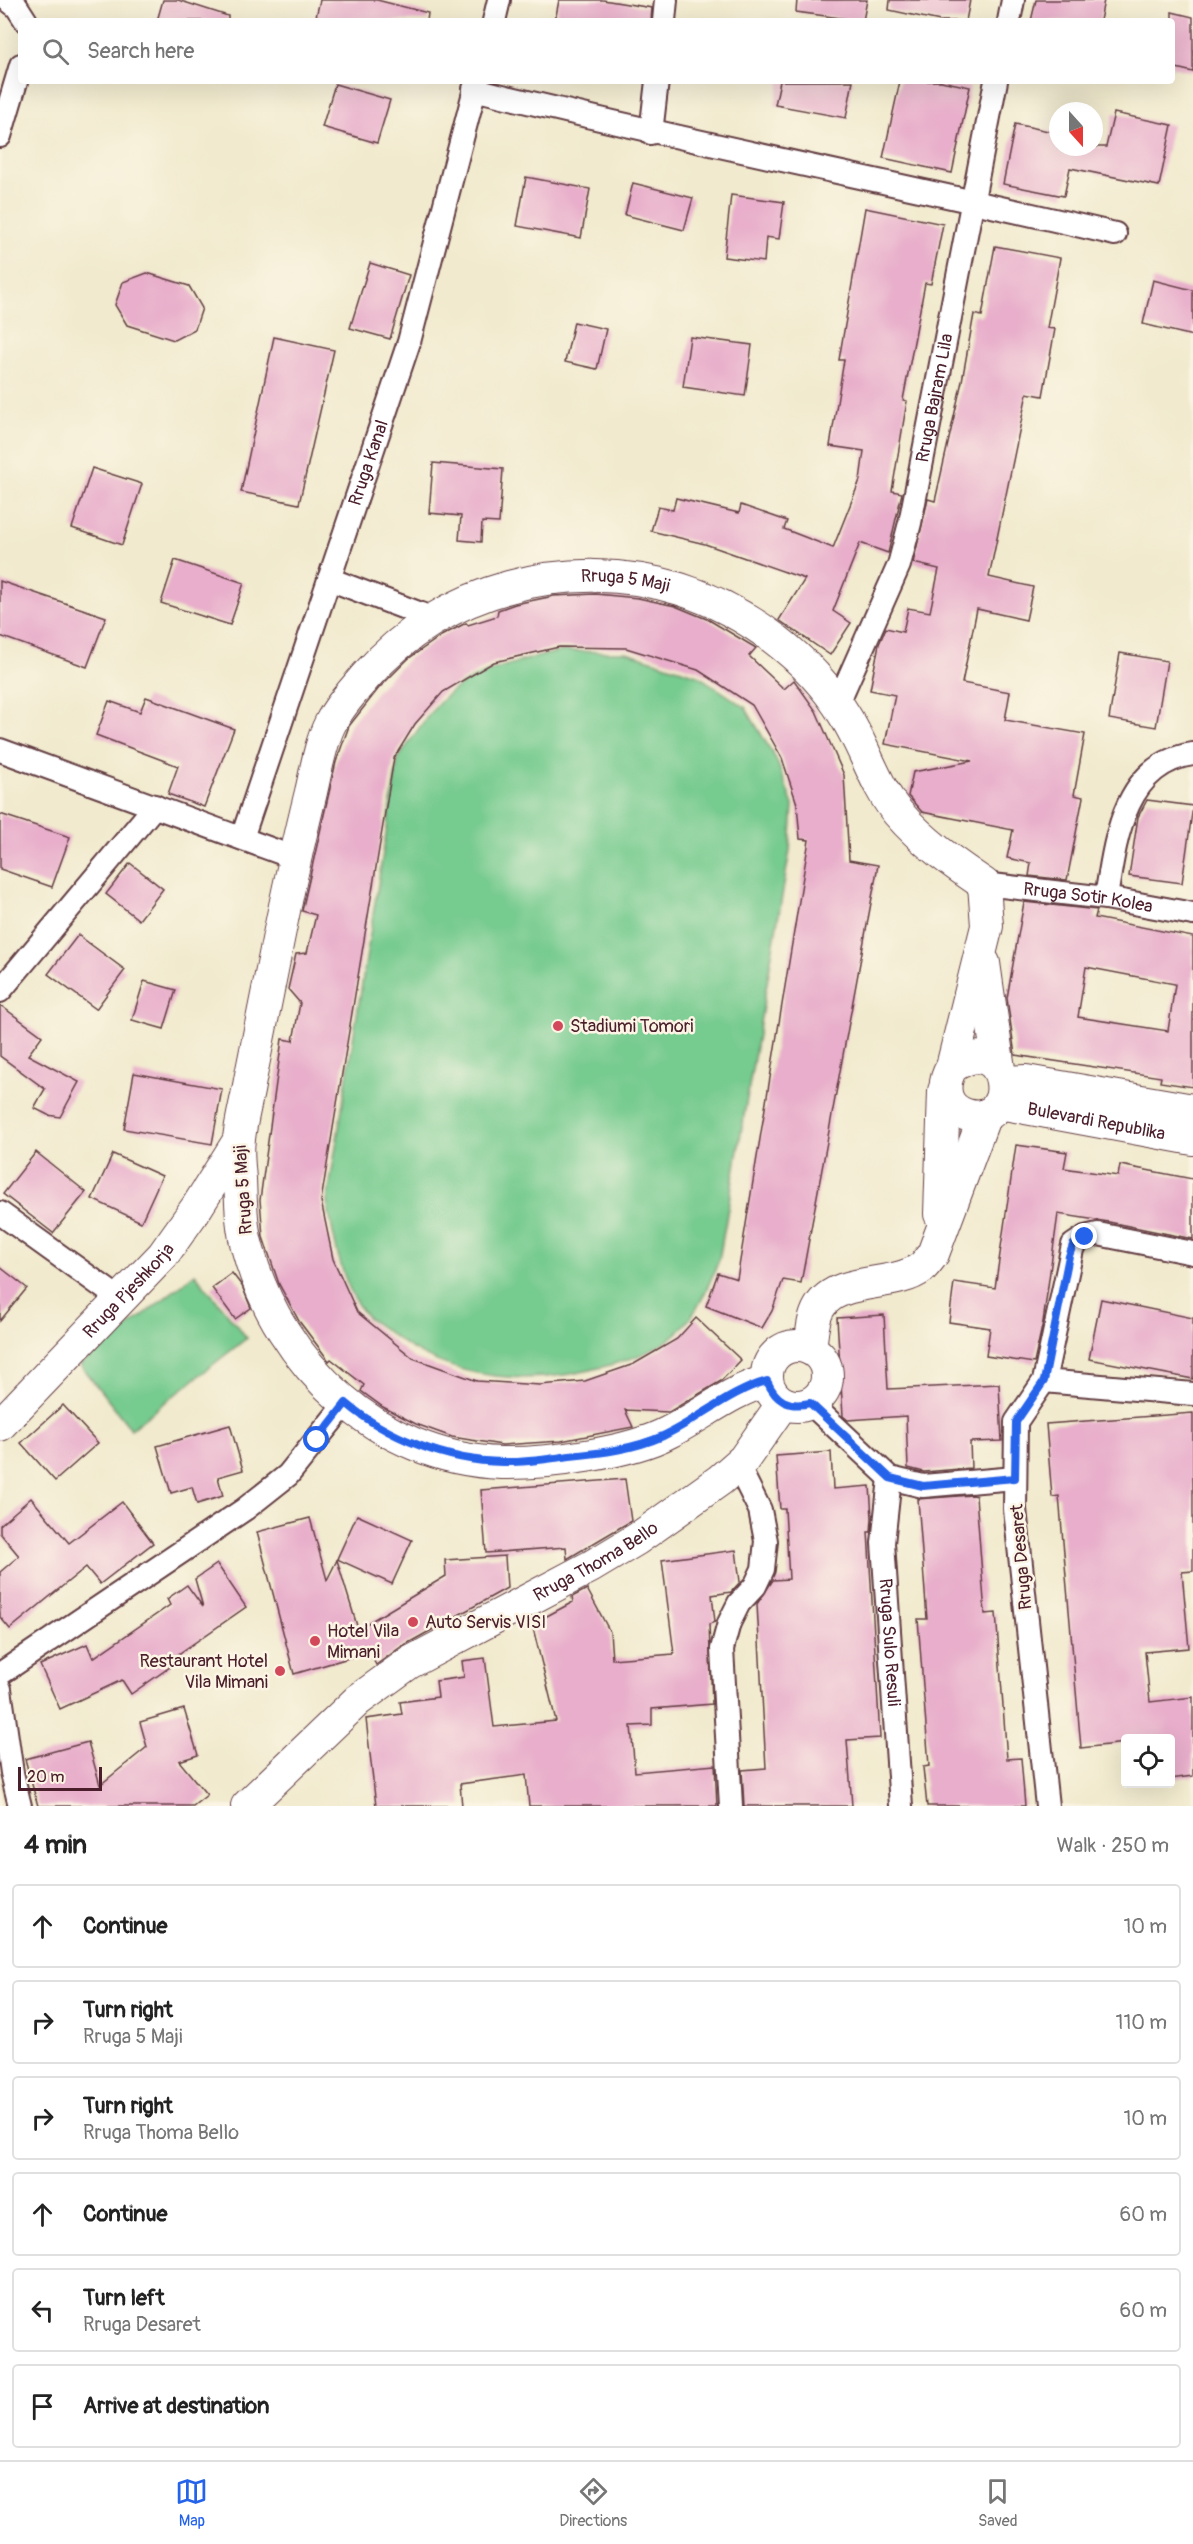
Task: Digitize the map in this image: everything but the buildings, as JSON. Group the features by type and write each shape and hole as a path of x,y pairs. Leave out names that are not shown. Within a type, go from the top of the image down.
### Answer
{"street":[{"path":"8,0 17,6 24,18"},
{"path":"495,18 500,0"},
{"path":"664,18 666,0"},
{"path":"1010,18 1013,0"},
{"path":"0,136 18,75"},
{"path":"651,133 657,84"},
{"name":"Rruga Bajram Lila","path":"837,705 878,618 902,555 995,84"},
{"path":"476,85 651,133 971,200 1115,234"},
{"name":"Rruga Kanal","path":"242,838 409,342 476,85"},
{"name":"Rruga 5 Maji","path":"787,1395 746,1389 663,1436 636,1446 588,1455 501,1462 458,1457 422,1446 388,1431 324,1385 298,1354 275,1320 247,1248 242,1219 238,1142 295,858 328,727 349,695 377,663 434,619 466,602 527,582 596,575 647,581 680,589 742,617 797,658 845,714 880,787 897,812 940,853 984,884"},
{"path":"329,579 434,619"},
{"path":"0,750 295,858"},
{"path":"1106,898 1115,843 1124,811 1136,791 1169,762 1193,754"},
{"path":"0,991 156,806"},
{"path":"939,1242 948,1079 987,926 984,884"},
{"name":"Rruga Sotir Kolea","path":"984,884 1106,898 1193,914"},
{"path":"810,1349 819,1307 837,1293 858,1285 920,1269 939,1242 997,1092 981,945"},
{"path":"976,1057 989,1060 997,1092 972,1117 960,1113 950,1104 948,1079 963,1059 976,1057"},
{"name":"Bulevardi Republika","path":"997,1092 1026,1081 1193,1110"},
{"name":"Bulevardi Republika","path":"997,1092 1193,1138"},
{"name":"Rruga Pjeshkorja","path":"0,1425 163,1255 238,1142"},
{"path":"0,1213 121,1300"},
{"name":"Rruga Desaret","path":"1047,1806 1015,1509 1016,1422 1044,1381 1073,1245 1085,1237 1098,1234 1193,1253"},
{"name":"Rruga Thoma Bello","path":"798,1346 810,1349 821,1357 826,1376 820,1395 787,1395 768,1368 774,1356 785,1348 798,1346"},
{"path":"1044,1381 1193,1394"},
{"path":"787,1395 890,1478 923,1486 1015,1478"},
{"name":"Rruga Thoma Bello","path":"247,1806 358,1700 409,1663 592,1566 637,1539 720,1480 760,1438 787,1395"},
{"path":"20,1806 12,1773 1,1673 245,1509 288,1475 346,1403"},
{"path":"731,1806 722,1649 729,1623 739,1604 755,1586 762,1569 766,1540 760,1510 737,1464"},
{"name":"Rruga Sulo Resuli","path":"890,1478 884,1543 901,1806"}],"green space":[{"name":"Stadiumi Tomori","path":"561,651 627,652 697,675 745,707 776,759 793,805 790,850 719,1260 702,1300 676,1334 636,1357 582,1372 553,1376 524,1378 495,1376 467,1371 414,1350 374,1323 364,1313 354,1298 343,1272 327,1202 398,759 433,710 458,687 501,667"},
{"path":"195,1274 247,1338 131,1429 80,1365"}],"place":[{"name":"Stadiumi Tomori","path":"558,1026"},
{"name":"Auto Servis VISI","path":"413,1622"},
{"name":"Hotel Vila Mimani","path":"315,1641"},
{"name":"Restaurant Hotel Vila Mimani","path":"280,1671"}],"route":[{"path":"317,1440 346,1403 388,1431 422,1446 458,1457 501,1462 588,1455 636,1446 663,1436 755,1384 767,1381 773,1394 783,1402 797,1406 810,1403 890,1478 909,1485 923,1486 1015,1478 1016,1422 1044,1381 1069,1256 1073,1245 1085,1237"}]}
